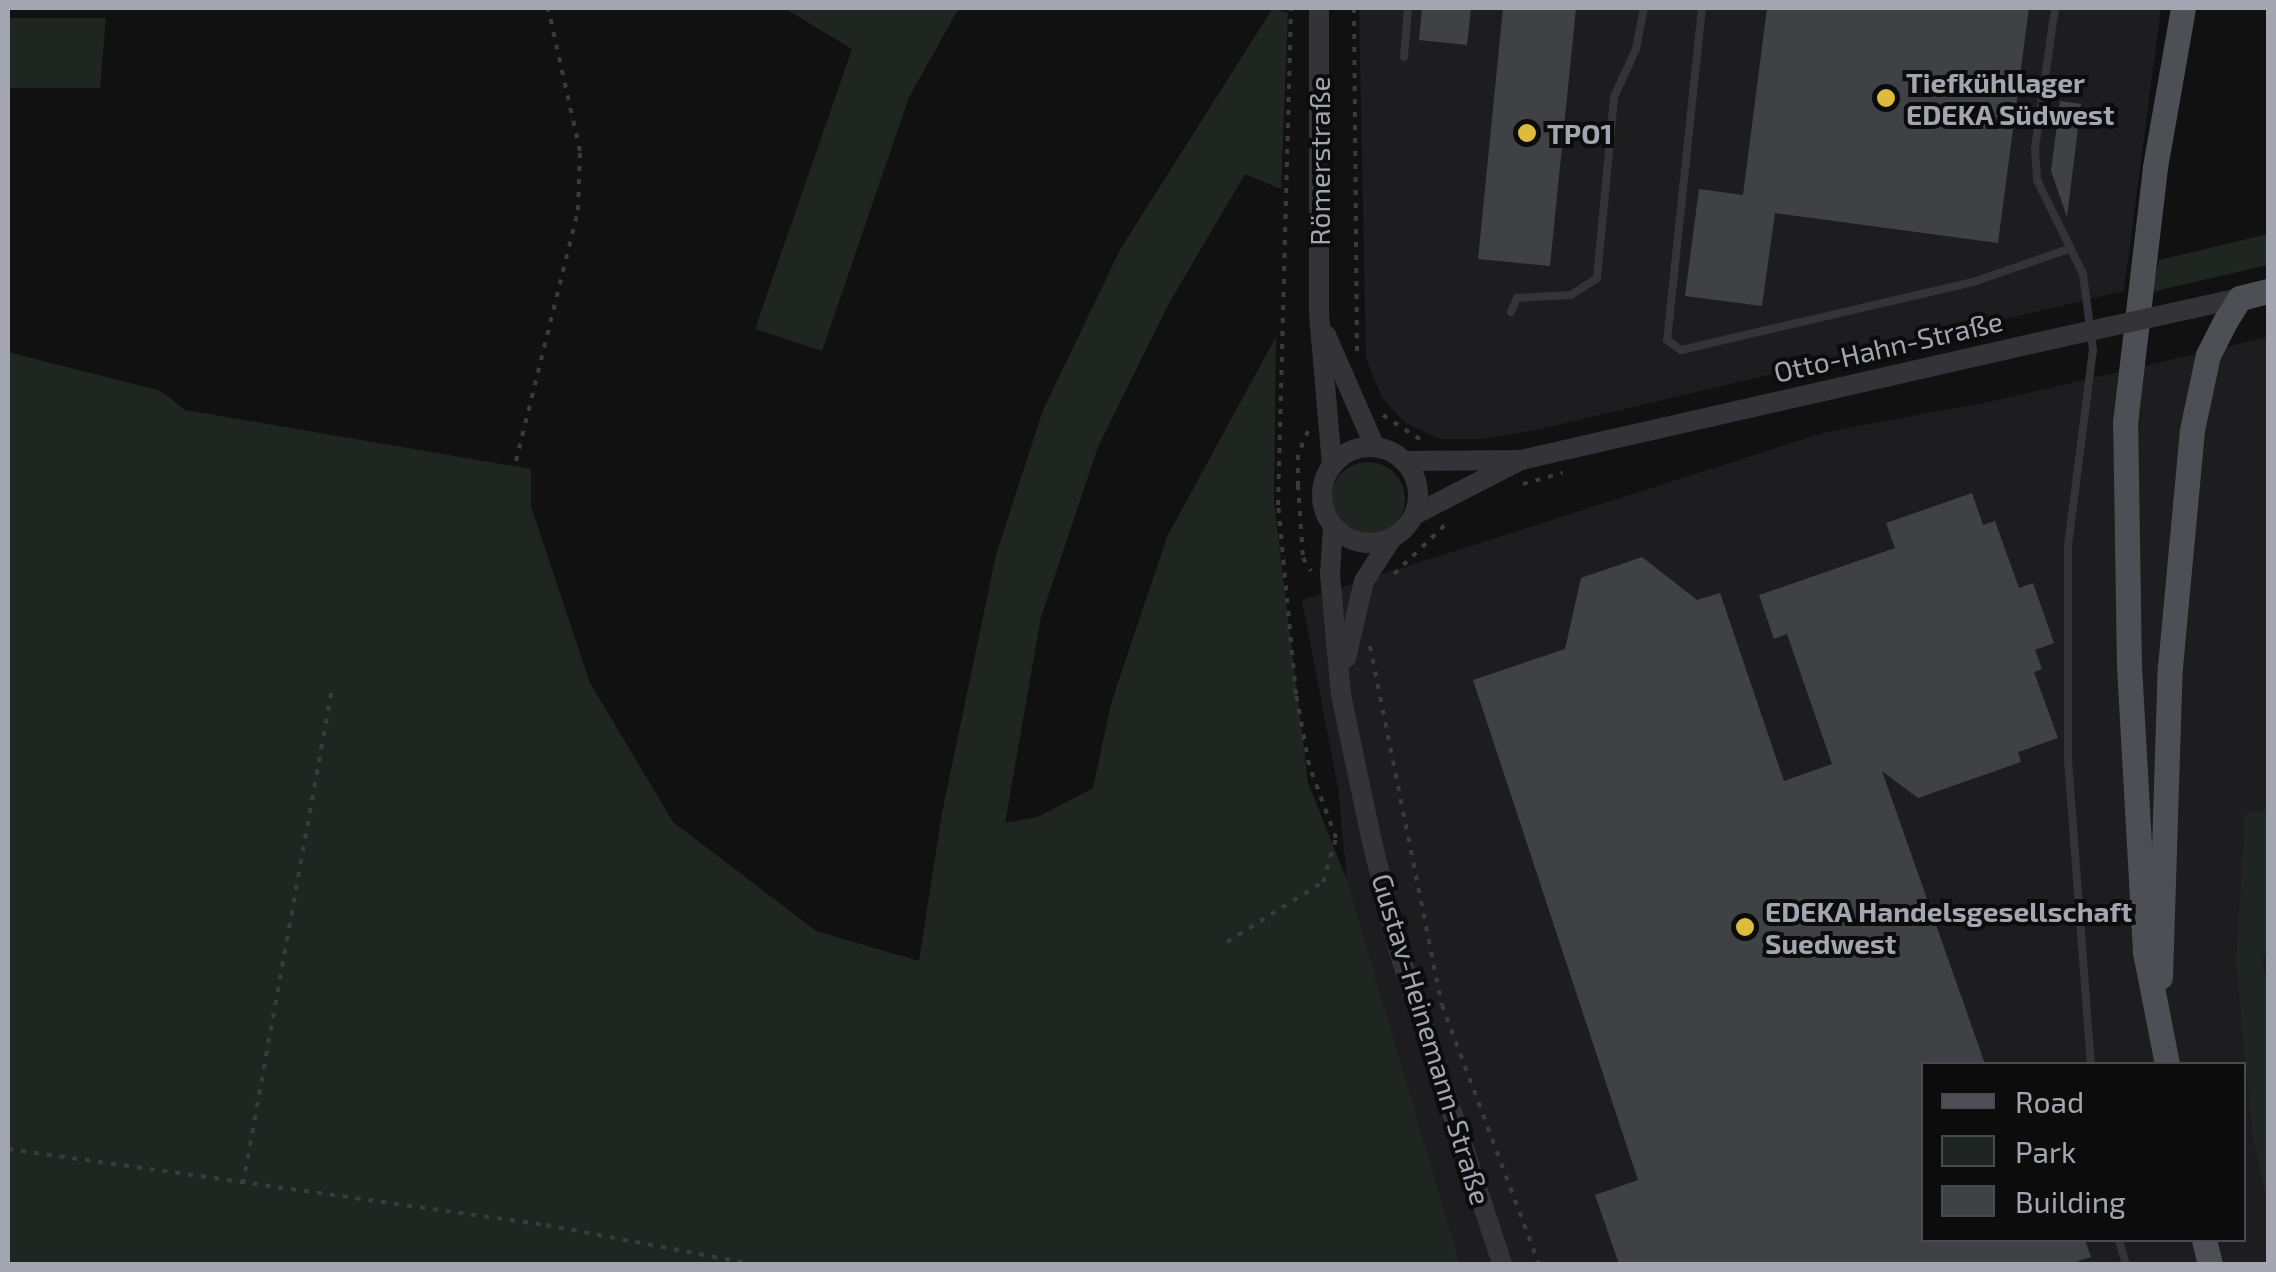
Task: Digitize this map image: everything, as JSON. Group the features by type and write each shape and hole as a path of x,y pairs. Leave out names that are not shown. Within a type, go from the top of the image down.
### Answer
{"main road":[{"path":"2167,1062 2145,952 2130,686 2125,423 2155,168 2184,8"},
{"name":"Otto-Hahn-Straße","path":"2240,298 2268,291"},
{"path":"2157,1012 2183,502 2208,355 2240,298"}],"street":[{"name":"Römerstraße","path":"1320,8 1318,314 1325,423 1332,466"},
{"name":"Otto-Hahn-Straße","path":"1414,515 1521,460 2240,298"},
{"name":"Römerstraße","path":"1318,314 1363,406 1375,448"},
{"path":"1359,448 1375,448 1404,461 1418,490 1414,515 1392,538 1360,543 1333,526 1322,496 1332,466 1359,448"},
{"name":"Otto-Hahn-Straße","path":"1404,461 1450,457 1521,460"},
{"name":"Gustav-Heinemann-Straße","path":"1333,526 1330,574 1341,695 1398,949 1502,1264"},
{"name":"Gustav-Heinemann-Straße","path":"1341,695 1350,625 1364,581 1392,538"}],"lane":[{"path":"1404,57 1408,8"},
{"path":"1511,312 1517,298 1571,295 1597,278 1614,97 1636,49 1644,8"},
{"path":"1702,8 1667,340 1680,350 1973,282 2066,250"},
{"path":"2055,8 2035,149 2037,180 2089,294 2093,350 2068,546 2068,760 2091,1062"}],"path":[{"path":"516,461 578,210 580,151 548,8"},
{"path":"1227,942 1323,882 1336,838 1314,781 1296,694 1278,505 1291,8"},
{"path":"1354,8 1357,356"},
{"path":"1363,406 1450,457"},
{"path":"1325,423 1305,432 1298,485 1303,558 1311,571 1330,574"},
{"path":"1519,484 1574,470"},
{"path":"1364,581 1384,586 1420,544 1464,510 1460,492"},
{"path":"1368,640 1442,1005 1476,1111 1538,1264"},
{"path":"243,1184 332,689"},
{"path":"8,1149 546,1225 752,1264"}],"shaded area":[{"path":"1359,8 2161,8 2124,291 1540,429 1485,439 1440,439 1404,422 1382,398 1366,359"},
{"path":"2268,337 2268,1264 1460,1264 1347,880 1338,788 1302,600 1826,432 1998,400"}],"green space":[{"path":"784,8 959,8 909,97 822,351 755,329 852,49"},
{"path":"1273,8 1288,13 1281,189 1245,174 1168,305 1098,447 1041,617 1005,823 1038,817 1093,788 1111,704 1167,537 1276,337 1274,502 1308,783 1347,880 1460,1264 8,1264 8,352 161,391 185,410 531,469 531,506 590,683 673,822 816,931 919,961 942,813 996,555 1043,410 1121,248"},
{"path":"8,18 106,18 100,88 8,88"},
{"path":"2268,234 2268,265 2151,292 2159,260"},
{"path":"1368,462 1394,473 1405,499 1394,525 1368,536 1342,525 1331,499 1342,473"},
{"path":"2268,809 2268,955 2262,958 2268,989 2268,1204 2253,1139 2236,963 2245,814"}],"building":[{"path":"1422,8 1471,8 1467,45 1419,40"},
{"name":"TPO1","path":"1503,8 1576,8 1550,266 1478,259"},
{"name":"Tiefkühllager EDEKA Südwest","path":"1767,8 2029,8 1998,243 1775,213 1762,306 1685,296 1699,189 1743,195"},
{"path":"2060,101 2081,104 2067,217 2051,171"},
{"name":"EDEKA Handelsgesellschaft Suedwest","path":"1972,493 1983,525 1995,521 2019,588 2033,583 2054,643 2035,650 2042,669 2034,672 2058,738 2018,752 2021,762 1918,798 1882,771 1984,1062 1921,1062 1921,1242 2086,1242 2091,1257 2070,1264 1619,1264 1595,1195 1638,1180 1473,680 1565,649 1581,578 1642,557 1697,600 1720,593 1784,781 1832,764 1787,634 1774,639 1759,595 1895,548 1886,523"}],"place":[{"name":"Tiefkühllager EDEKA Südwest","path":"1886,98"},
{"name":"TPO1","path":"1527,133"},
{"name":"EDEKA Handelsgesellschaft Suedwest","path":"1745,927"}]}
